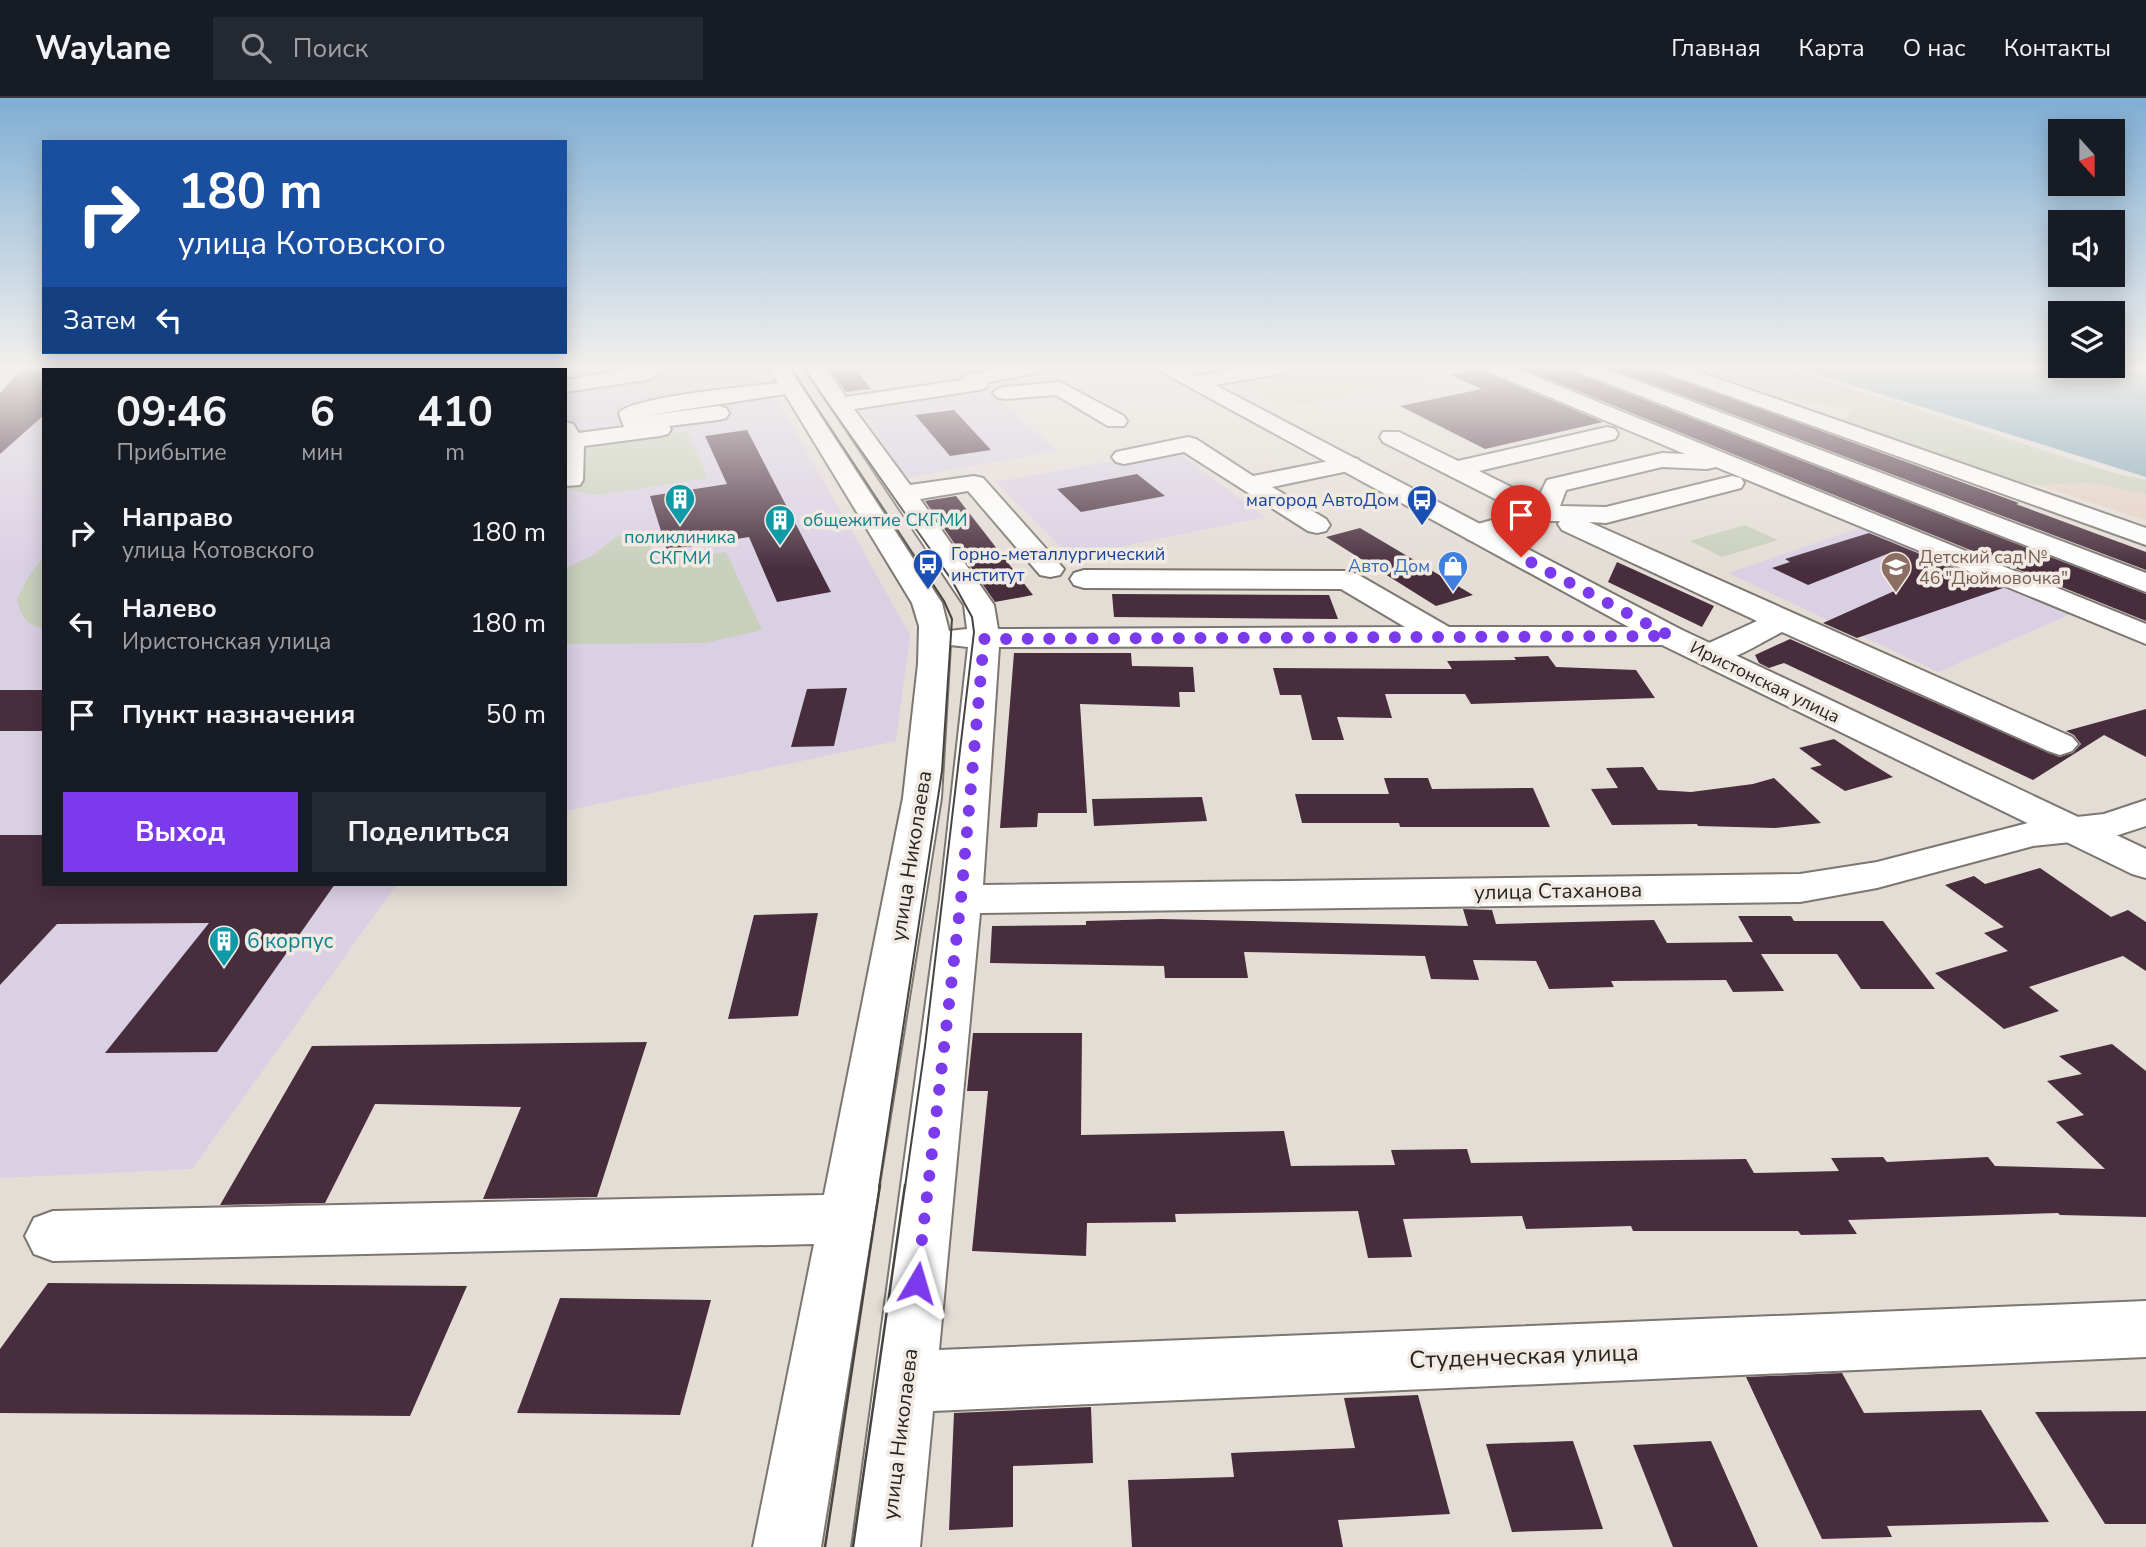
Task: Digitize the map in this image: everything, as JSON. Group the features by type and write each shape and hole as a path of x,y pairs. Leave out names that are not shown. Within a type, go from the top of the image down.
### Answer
{"street":[{"path":"569,436 571,480"},
{"name":"улица Николаева","path":"787,1547 922,798 934,664 934,625 927,603 809,436"},
{"name":"улица Николаева","path":"863,436 979,605 984,639 961,899 886,1547"},
{"name":"Иристонская улица","path":"1296,436 1670,636 2146,865"},
{"path":"1456,469 1601,436"},
{"path":"1650,436 1729,473 1918,542 2146,635"},
{"path":"1762,436 2146,583"},
{"path":"1860,436 2146,537"},
{"path":"1391,437 1544,513"},
{"path":"1124,457 1188,444 1318,525"},
{"path":"1476,533 1544,513 1606,515 1729,473 1792,447"},
{"path":"1544,513 1556,485 1662,460 1729,473"},
{"path":"1249,484 1349,464"},
{"path":"904,494 974,483 1050,569"},
{"path":"1918,542 1983,521"},
{"path":"1571,524 2060,744"},
{"path":"1084,579 1347,580 1443,637"},
{"path":"1709,654 1782,621"},
{"path":"934,637 1670,636"},
{"name":"улица Стаханова","path":"961,899 1800,888 1877,876 2032,834 2109,826 2146,812"},
{"path":"53,1236 847,1219"},
{"name":"Студенческая улица","path":"908,1366 932,1381 2146,1329"}],"shaded area":[{"path":"0,436 42,436 42,886 396,886 192,1169 0,1178"},
{"path":"567,436 798,436 910,635 896,741 567,811"},
{"path":"878,436 1040,436 1057,451 906,478"},
{"path":"1174,450 1265,517 1071,557 996,482"},
{"path":"2091,483 2146,494 2146,520 2037,485"},
{"name":"Детский сад № 46 \"Дюймовочка\"","path":"1859,528 2071,614 1938,672 1728,573"}],"green space":[{"path":"652,436 689,436 708,478 596,495 567,489 567,447"},
{"path":"1883,436 1998,436 2117,474 2146,480 2146,494 2091,483 2037,485"},
{"path":"1745,525 1778,540 1722,557 1690,541"},
{"path":"646,534 657,562 726,552 762,630 705,643 567,644 567,567 592,556 616,537"},
{"path":"42,559 42,628 25,619 20,611 17,599"}],"water":[{"path":"2014,436 2146,436 2146,477"}],"building":[{"path":"0,436 21,436 0,454"},
{"name":"общежитие СКГМИ","path":"705,436 750,436 831,592 777,602 749,537 667,550 650,496 727,484"},
{"path":"933,436 978,436 991,450 950,456"},
{"path":"1459,436 1543,436 1485,449"},
{"path":"1687,436 1737,436 2146,594 2146,621"},
{"path":"1789,436 1834,436 2019,503 2016,504 2146,552 2146,570"},
{"path":"1137,474 1165,496 1081,512 1057,489"},
{"path":"956,496 1033,595 995,602 925,501"},
{"path":"1360,528 1473,595 1436,606 1326,537"},
{"path":"1869,533 2003,588 1857,638 1823,623 1901,588 1887,554 1808,585 1772,568 1790,562 1785,559"},
{"path":"1617,562 1714,606 1702,627 1608,582"},
{"path":"1112,594 1329,595 1338,619 1114,617"},
{"path":"1790,639 2059,757 2073,753 2081,744 2074,735 2066,731 2146,709 2146,757 2104,735 2033,780 1784,663 1769,668 1759,663 1755,655"},
{"path":"1014,653 1131,653 1132,666 1193,667 1195,692 1179,692 1180,707 1080,704 1087,813 1038,813 1037,827 1000,828"},
{"path":"1548,656 1556,667 1636,670 1655,698 1471,704 1465,694 1385,694 1392,718 1337,717 1344,740 1312,740 1301,695 1280,695 1273,668 1452,669 1447,661 1516,660 1514,657"},
{"path":"847,688 834,746 791,747 807,689"},
{"path":"0,690 42,690 42,731 0,731"},
{"path":"1834,739 1893,777 1845,791 1810,768 1822,765 1799,748"},
{"path":"1643,767 1658,790 1691,792 1753,784 1774,778 1821,823 1775,828 1697,824 1612,825 1591,789 1618,788 1606,768"},
{"path":"1384,778 1428,778 1432,789 1533,788 1550,827 1400,827 1399,823 1302,823 1295,794 1389,794"},
{"path":"1202,797 1207,821 1094,826 1092,799"},
{"path":"0,835 42,835 42,886 334,886 217,1052 105,1053 209,923 57,924 0,985"},
{"path":"2040,868 2111,917 2128,910 2146,922 2146,971 2123,956 2029,987 2059,1011 2004,1029 1935,973 2008,951 1984,933 2004,927 1945,885 1974,876 1985,884"},
{"path":"1463,909 1492,910 1496,924 1654,920 1667,943 1753,942 1738,916 1791,916 1794,921 1883,921 1935,989 1861,989 1837,954 1761,954 1784,991 1733,992 1726,980 1611,981 1614,987 1549,989 1536,961 1473,960 1479,980 1431,979 1425,956 1244,952 1248,978 1165,978 1164,966 990,963 992,926 1086,925 1086,921 1161,919 1468,926"},
{"path":"818,913 798,1016 728,1019 754,915"},
{"path":"973,1033 1082,1033 1081,1135 1284,1131 1291,1166 1395,1165 1391,1150 1467,1149 1471,1163 1746,1159 1754,1173 1839,1171 1831,1158 1883,1157 1887,1162 1988,1157 1995,1166 2105,1169 2056,1122 2084,1115 2047,1081 2082,1074 2059,1056 2112,1044 2146,1071 2146,1217 2058,1213 1848,1220 1857,1234 1801,1235 1798,1231 1633,1231 1631,1226 1526,1229 1522,1216 1403,1219 1412,1257 1368,1258 1358,1211 1175,1214 1176,1222 1087,1223 1086,1256 972,1251 988,1091 967,1091"},
{"path":"647,1042 597,1197 483,1199 521,1107 375,1104 325,1203 220,1205 312,1046"},
{"path":"48,1283 467,1286 410,1416 0,1413 0,1349"},
{"path":"560,1298 711,1300 680,1415 517,1413"},
{"path":"1842,1373 1864,1413 1981,1410 2049,1522 1887,1526 1892,1537 1822,1539 1746,1377"},
{"path":"1418,1395 1450,1514 1338,1520 1343,1547 1132,1547 1128,1480 1234,1477 1231,1453 1355,1448 1344,1398"},
{"path":"1091,1407 1093,1463 1013,1466 1013,1527 949,1530 954,1413"},
{"path":"2146,1411 2146,1524 2105,1524 2035,1412"},
{"path":"1573,1441 1603,1529 1512,1532 1486,1444"},
{"path":"1711,1441 1758,1547 1673,1547 1633,1445"}],"tram line":[{"path":"835,436 944,601 952,619 942,771 879,1187"},
{"path":"850,436 951,579 972,617 974,632 925,1046 905,1187"},
{"path":"825,1547 880,1185"},
{"path":"853,1547 905,1185"}],"place":[{"name":"поликлиника СКГМИ","path":"680,526"},
{"name":"магород АвтоДом","path":"1422,527"},
{"name":"общежитие СКГМИ","path":"780,547"},
{"name":"Горно-металлургический институт","path":"928,591"},
{"name":"Авто Дом","path":"1453,593"},
{"name":"Детский сад № 46 \"Дюймовочка\"","path":"1896,594"},
{"name":"6 корпус","path":"224,968"}],"route":[{"path":"917,1283 961,899 984,639 1629,634 1670,636 1521,557"}]}
